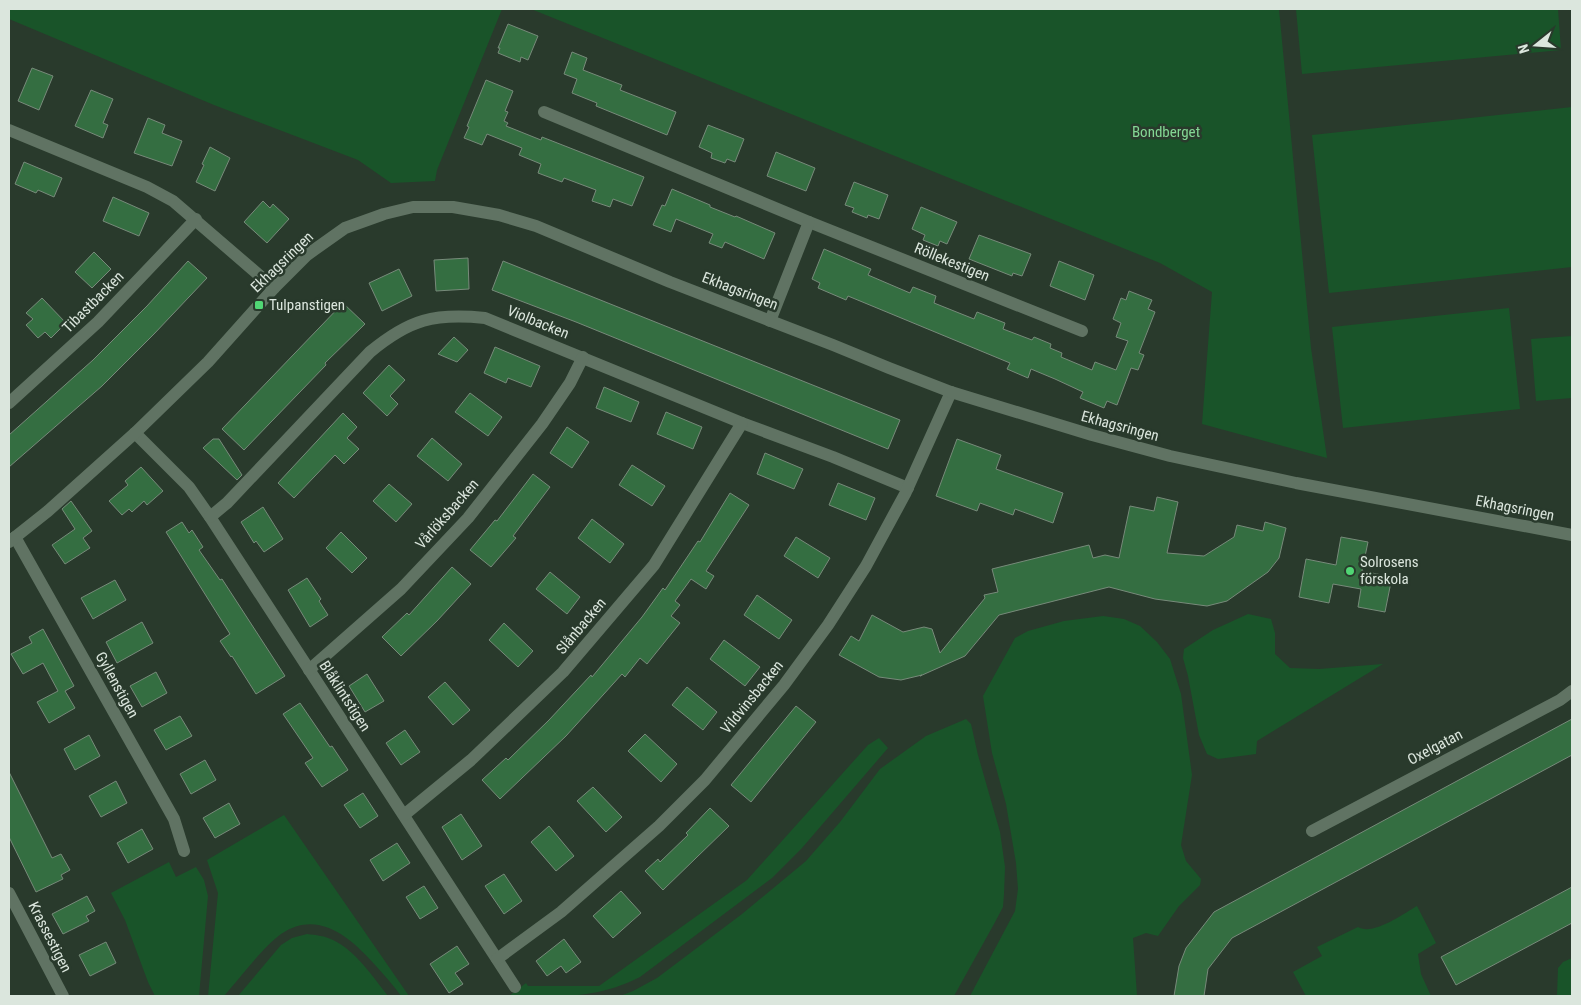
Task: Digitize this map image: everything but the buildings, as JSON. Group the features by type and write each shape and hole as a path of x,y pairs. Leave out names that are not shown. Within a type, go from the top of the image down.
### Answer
{"street":[{"name":"Röllekestigen","path":"544,112 809,222 1082,331"},
{"path":"10,132 147,187 173,201 274,288"},
{"name":"Ekhagsringen","path":"12,540 48,511 135,433 208,362 274,288 307,255 345,228 384,214 413,207 453,207 499,215 536,226 670,282 951,392 1074,430 1170,456 1296,483 1572,535"},
{"name":"Tibastbacken","path":"9,403 98,322 196,219"},
{"path":"770,321 809,222"},
{"name":"Violbacken","path":"210,516 227,503 370,352 390,336 409,326 432,318 458,315 485,318 742,423 833,457 908,488"},
{"name":"Vårlöksbacken","path":"309,670 401,589 468,518 542,424 584,357"},
{"name":"Vildvinsbacken","path":"497,958 562,912 660,826 705,780 784,686 828,625 866,566 908,488 951,392"},
{"name":"Slånbacken","path":"404,815 471,760 563,672 654,565 742,423"},
{"name":"Blåklintstigen","path":"135,433 189,487 210,516 515,987"},
{"name":"Gyllenstigen","path":"12,540 174,818 184,851"},
{"name":"Oxelgatan","path":"1312,831 1560,700 1572,691"},
{"name":"Krassestigen","path":"9,893 62,996"}],"green space":[{"path":"9,9 502,9 437,170 435,181 391,183 358,160 214,105 9,19"},
{"name":"Bondberget","path":"531,9 1279,9 1311,348 1327,458 1202,424 1212,292 1160,263"},
{"path":"1296,9 1558,9 1561,50 1302,74"},
{"path":"1572,107 1572,267 1329,293 1312,135"},
{"path":"1509,308 1520,409 1343,428 1332,327"},
{"path":"1572,336 1572,398 1536,401 1531,339"},
{"path":"1248,614 1271,619 1275,633 1275,654 1290,668 1319,669 1383,664 1257,741 1256,754 1218,759 1207,754 1199,735 1183,658 1184,649 1213,630"},
{"path":"1103,616 1124,619 1140,626 1157,642 1170,659 1181,694 1192,775 1181,845 1186,861 1201,879 1200,885 1179,906 1158,936 1146,933 1133,938 1137,996 970,996 1015,911 1018,889 1016,863 1006,804 992,753 983,696 1015,638 1028,631 1064,621"},
{"path":"966,719 971,724 1000,832 1005,867 1004,894 1003,907 954,996 620,996 657,978 742,914 806,861 840,822 880,769 926,736"},
{"path":"879,738 888,748 802,848 772,878 640,977 607,990 592,993 560,996 509,996 526,983 528,986 599,986 747,880 868,745"},
{"path":"284,815 409,996 401,996 367,956 345,937 334,930 308,924 295,927 274,940 224,996 208,996 218,893 207,860"},
{"path":"169,862 176,877 196,867 204,880 208,896 199,996 155,996 125,920 111,893"},
{"path":"1417,906 1436,943 1418,954 1421,974 1431,996 1306,996 1293,972 1322,956 1317,947 1358,927 1372,929 1380,926"},
{"path":"307,934 330,939 349,951 364,965 388,996 238,996 281,945 292,938"},
{"path":"1572,958 1572,996 1557,996 1558,968 1563,962"}],"place":[{"name":"Tulpanstigen","path":"259,305"},
{"name":"Solrosens förskola","path":"1350,571"}]}
